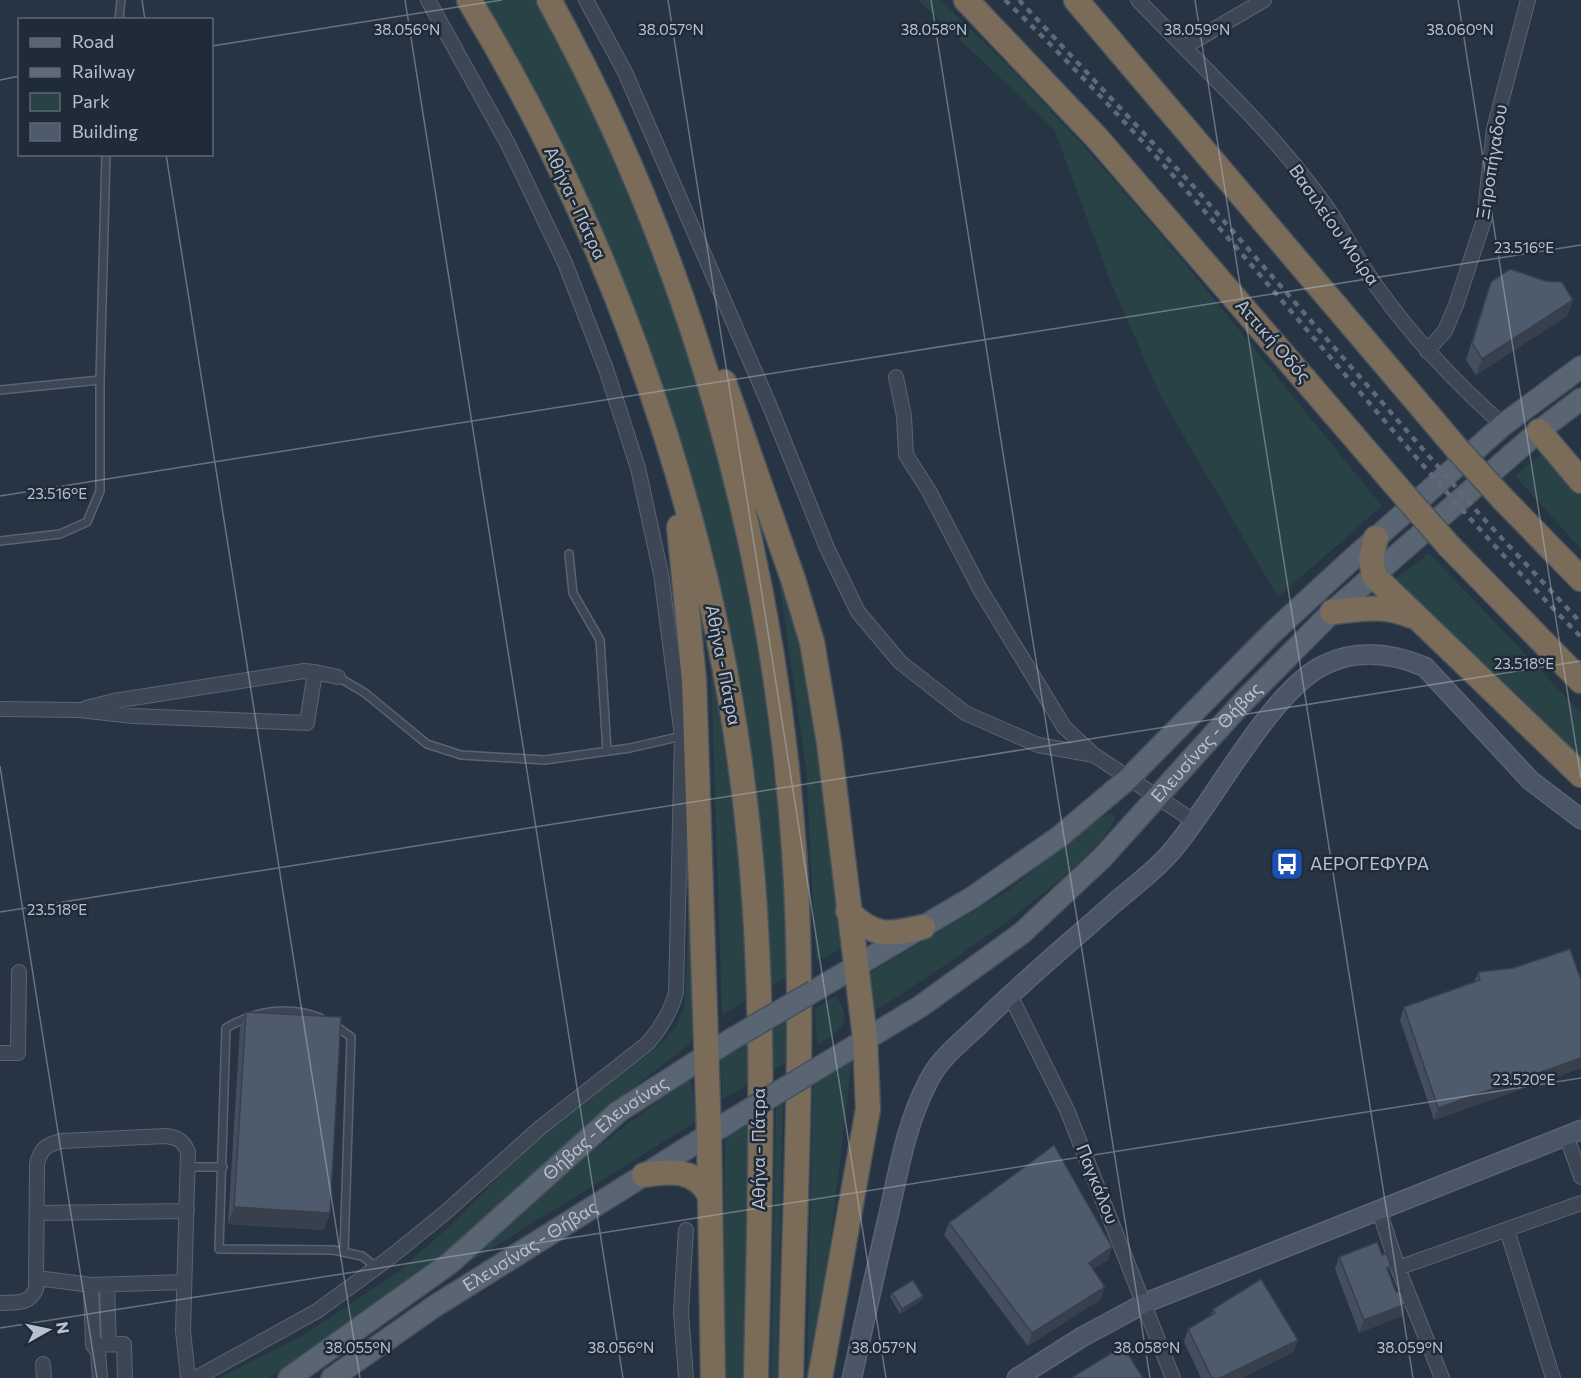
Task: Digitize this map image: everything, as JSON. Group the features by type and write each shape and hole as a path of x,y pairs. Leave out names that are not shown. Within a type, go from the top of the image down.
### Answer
{"highway":[{"name":"Αθήνα - Πάτρα","path":"469,0 516,80 574,200 632,337 668,444 715,618 738,749 751,857 759,1039 756,1378"},
{"name":"Αθήνα - Πάτρα","path":"549,0 635,173 687,314 723,431 756,567 779,708 794,851 798,949 791,1378"},
{"name":"Αττική Οδός","path":"966,0 1097,138 1449,546 1581,681"},
{"path":"1076,0 1458,450 1581,579"},
{"path":"635,173 697,309 793,579 812,642 829,743 865,1038 868,1109 820,1378"},
{"path":"1539,431 1581,481"},
{"path":"668,444 693,662 709,1134 713,1378"},
{"path":"1376,538 1371,559 1374,576 1581,775"},
{"path":"1332,612 1373,607 1393,608 1414,616"},
{"path":"848,911 861,926 877,933 895,934 923,927"},
{"path":"644,1175 683,1173 696,1178 710,1196"}],"main road":[{"name":"Ελευσίνας - Θήβας","path":"814,991 1014,871 1129,778 1272,633 1376,538 1503,425 1581,367"},
{"name":"Ελευσίνας - Θήβας","path":"332,1378 435,1306 709,1134 921,1006 1022,933 1102,858 1241,704 1332,612 1539,431 1581,399"},
{"path":"1503,425 1539,431"},
{"name":"Θήβας - Ελευσίνας","path":"289,1378 415,1289 482,1237 610,1118 705,1054 814,991"}],"street":[{"path":"196,1378 317,1311 446,1212 541,1127 648,1043 662,1027 671,1011 676,993 679,966 682,736 670,634 651,521 638,468 606,369 565,263 540,207 480,91 428,0"},
{"path":"586,0 625,72 771,409 827,548 858,612 900,662 964,713 1038,745 1094,755"},
{"name":"Βασιλείου Μοίρα","path":"1138,0 1209,71 1295,166 1324,203 1377,287 1427,351 1503,425"},
{"path":"1184,47 1264,0"},
{"name":"Ξηροπήγαδου","path":"1427,351 1444,331 1456,305 1484,220 1494,129 1527,0"},
{"path":"896,377 904,416 906,455 929,491 980,589 1065,727 1094,755 1195,822"},
{"path":"852,1378 902,1156 915,1109 930,1077 958,1045 1010,994 1169,855 1271,715 1302,680 1323,665 1351,656 1378,654 1403,657 1425,667 1530,780 1581,819"},
{"path":"79,710 114,701 304,671 338,677"},
{"path":"0,709 79,710 133,716 308,723 315,672"},
{"path":"0,1053 18,1053 19,972"},
{"name":"Παγκάλου","path":"1010,994 1067,1110 1173,1378"},
{"path":"1017,1378 1082,1337 1145,1303 1574,1132 1581,1177"},
{"path":"0,1303 27,1302 33,1297 37,1278 37,1164 40,1150 48,1144 142,1137 178,1138 184,1143 188,1152 183,1331 188,1378"},
{"path":"1398,1268 1581,1203"},
{"path":"1379,1210 1398,1268 1442,1378"},
{"path":"37,1212 187,1211"},
{"path":"686,1230 681,1312 686,1378"},
{"path":"1507,1230 1553,1378"},
{"path":"37,1278 92,1285 184,1282"},
{"path":"92,1285 93,1345 98,1352 100,1378"},
{"path":"107,1285 109,1344"},
{"path":"93,1345 124,1344 125,1378"}],"lane":[{"path":"119,18 121,0"},
{"path":"0,541 60,534 87,522 100,491 100,380 106,156"},
{"path":"0,390 100,380"},
{"path":"569,554 573,594 600,640 607,751"},
{"path":"338,677 365,693 427,744 461,755 545,760 607,751 682,736"},
{"path":"344,1252 351,1037 341,1029 313,1015 283,1011 253,1015 226,1028 219,1249 344,1252 362,1256 376,1267"},
{"path":"188,1167 223,1167"}],"green space":[{"path":"481,0 536,0 583,88 625,179 662,275 693,373 720,471 743,570 761,671 774,772 783,874 787,977 769,987 757,802 742,702 716,576 642,332 618,271 585,195 524,72"},
{"path":"918,0 940,0 1058,119 1169,245 1382,506 1278,597 1161,397 1111,283 1054,129"},
{"path":"1544,452 1581,497 1581,549 1515,476"},
{"path":"1429,553 1581,713 1581,757 1394,580"},
{"path":"776,560 805,644 844,948 816,961 806,769"},
{"path":"711,671 715,671 717,676 738,849 748,999 722,1015"},
{"path":"1115,815 1106,834 1082,860 1049,889 930,976 875,1011 868,974 1006,892 1101,817"},
{"path":"691,821 694,1032 690,1044 600,1113 567,1142 527,1186 433,1265 268,1378 219,1378 302,1336 398,1272 453,1223 545,1130 659,1046 676,1027 685,1004"},
{"path":"835,996 844,1013 844,1020 832,1036 817,1045 815,1009"},
{"path":"787,1019 786,1063 771,1072 770,1029"},
{"path":"752,1041 752,1083 722,1099 721,1059"},
{"path":"853,1053 814,1378 807,1378 813,1083"},
{"path":"691,1079 697,1121 467,1264 603,1143"},
{"path":"783,1100 777,1378 771,1378 776,1104"},
{"path":"751,1119 743,1378 723,1378 725,1134"}],"building":[{"path":"1510,269 1546,281 1562,282 1573,300 1482,359 1472,343 1491,282"},
{"path":"1570,949 1581,980 1581,1058 1438,1108 1404,1007 1480,980 1478,972 1513,968"},
{"path":"246,1012 341,1017 330,1213 234,1207"},
{"path":"1054,1145 1112,1247 1089,1263 1105,1287 1032,1333 949,1223"},
{"path":"1377,1242 1382,1255 1386,1253 1391,1266 1387,1268 1396,1292 1401,1291 1406,1304 1364,1320 1339,1257"},
{"path":"1261,1279 1298,1340 1220,1378 1212,1378 1188,1329 1215,1313 1213,1309"},
{"path":"913,1280 923,1296 902,1309 892,1293"},
{"path":"1123,1346 1143,1378 1071,1378"}],"railway":[{"path":"1005,0 1154,154 1435,479 1581,637"},
{"path":"1019,0 1196,189 1482,517 1581,623"}],"place":[{"name":"ΑΕΡΟΓΕΦΥΡΑ","path":"1287,864"}]}
